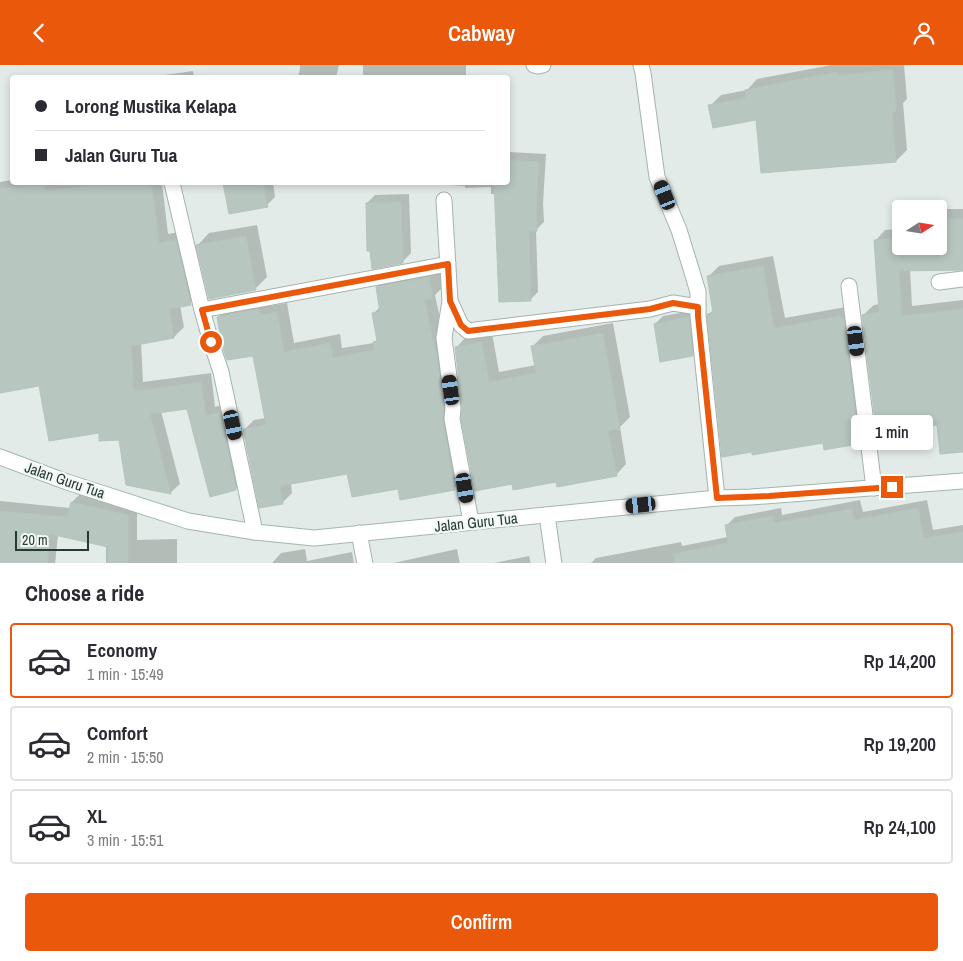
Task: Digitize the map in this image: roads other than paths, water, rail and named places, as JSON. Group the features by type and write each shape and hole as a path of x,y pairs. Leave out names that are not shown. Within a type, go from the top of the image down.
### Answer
{"street":[{"path":"534,65 543,65"},
{"path":"641,65 658,177 679,230 698,292 698,316 717,498"},
{"path":"172,185 202,310 222,372 256,532"},
{"path":"444,200 450,301 444,338 453,408 452,419 471,522"},
{"path":"202,310 448,264"},
{"path":"939,282 963,279"},
{"path":"849,286 874,488"},
{"path":"450,301 461,325 468,331 650,309 673,303 698,307"},
{"name":"Jalan Guru Tua","path":"0,457 67,482 188,521 256,532 314,538 717,498 963,481"},
{"path":"547,515 554,563"},
{"path":"358,533 365,563"}]}
